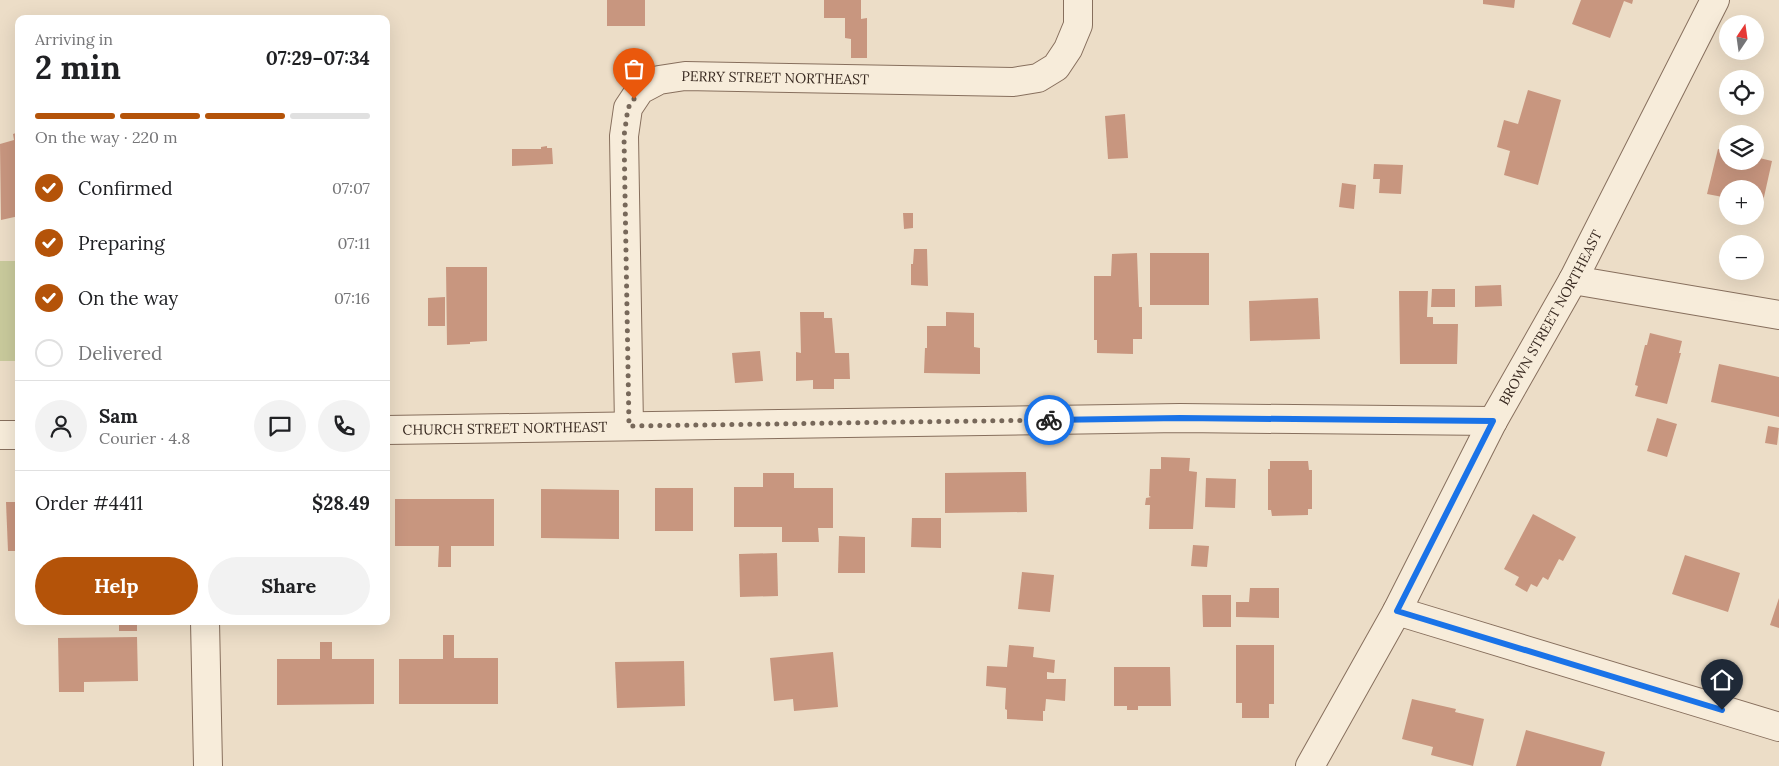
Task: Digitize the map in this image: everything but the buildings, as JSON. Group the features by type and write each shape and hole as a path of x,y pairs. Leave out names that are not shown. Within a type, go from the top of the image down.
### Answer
{"street":[{"name":"PERRY STREET NORTHEAST","path":"629,426 624,136 628,108 640,90 659,80 685,76 1013,82 1038,78 1056,67 1068,49 1078,25 1078,0"},
{"name":"BROWN STREET NORTHEAST","path":"1310,766 1397,611 1493,421 1573,280 1715,0"},
{"path":"1573,280 1779,315"},
{"name":"CHURCH STREET NORTHEAST","path":"390,430 1180,418 1493,421"},
{"path":"0,435 15,435"},
{"path":"1397,611 1779,727"},
{"path":"205,625 208,766"}],"green space":[{"path":"0,261 15,261 15,361 0,361"}],"way so far":[{"path":"634,99 628,108 624,136 629,426 1049,420"}],"route":[{"path":"1049,420 1180,418 1493,421 1397,611 1722,710"}]}
